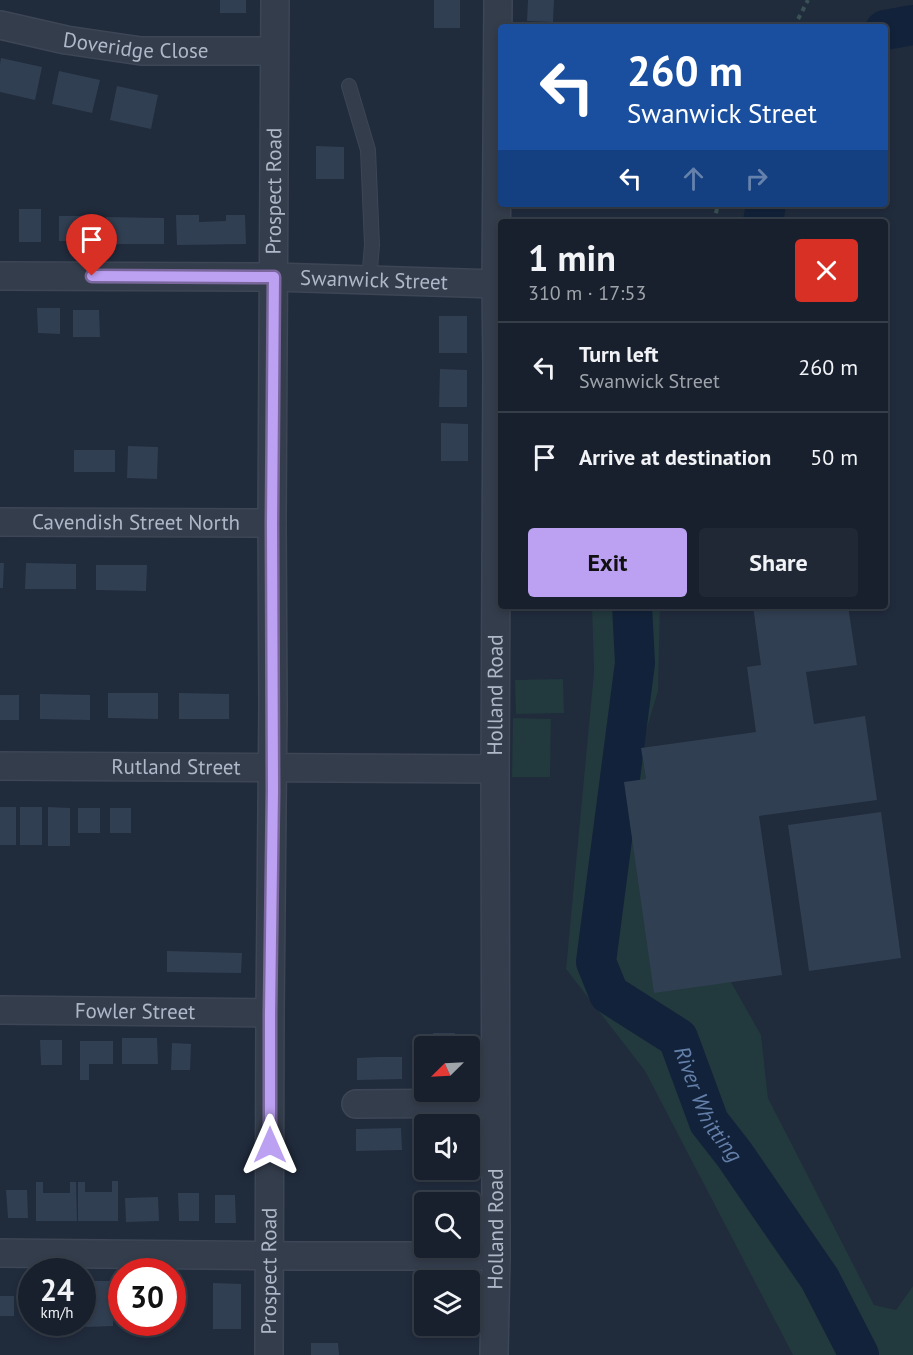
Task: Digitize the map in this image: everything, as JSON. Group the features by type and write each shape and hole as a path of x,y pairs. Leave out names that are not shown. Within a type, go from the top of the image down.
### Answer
{"street":[{"name":"Prospect Road","path":"269,1355 275,0"},
{"name":"Holland Road","path":"498,0 498,24"},
{"name":"Doveridge Close","path":"0,25 66,40 141,51 274,51"},
{"name":"Swanwick Street","path":"0,276 274,277 498,284"},
{"name":"Holland Road","path":"494,1355 498,326"},
{"name":"Cavendish Street North","path":"0,522 272,524"},
{"name":"Rutland Street","path":"0,766 495,769"},
{"name":"Fowler Street","path":"0,1010 270,1013"},
{"path":"356,1104 494,1103"},
{"path":"0,1253 496,1256"}],"lane":[{"path":"349,86 368,150 372,245 369,280"}],"path":[{"path":"796,24 808,0"}],"green space":[{"path":"592,609 660,609 658,691 641,748 646,779 731,982 761,1035 768,1098 874,1305 896,1310 913,1286 913,1355 793,1355 645,1071 566,969 594,672"},
{"path":"563,679 564,713 516,714 515,680"},
{"path":"513,718 551,719 550,777 512,777"}],"building":[{"path":"220,0 246,0 246,13 220,13"},
{"path":"434,0 460,0 460,28 434,28"},
{"path":"528,0 554,0 553,22 527,21"},
{"path":"1,58 42,67 35,100 0,92"},
{"path":"59,71 100,80 92,113 52,104"},
{"path":"117,86 158,95 151,129 110,120"},
{"path":"316,146 344,147 344,179 316,179"},
{"path":"19,209 41,209 41,242 19,242"},
{"path":"176,215 199,215 199,222 226,221 226,215 245,215 246,244 177,245"},
{"path":"59,216 81,216 81,241 59,241"},
{"path":"106,217 164,218 164,244 106,244"},
{"path":"37,308 60,308 60,334 38,333"},
{"path":"73,310 99,310 100,337 73,337"},
{"path":"439,316 467,316 467,353 439,353"},
{"path":"440,369 467,370 467,407 439,407"},
{"path":"441,423 468,424 468,461 441,461"},
{"path":"128,446 158,447 157,479 127,478"},
{"path":"74,450 115,450 115,472 74,472"},
{"path":"0,563 4,563 3,588 0,588"},
{"path":"26,563 76,564 76,589 25,589"},
{"path":"96,565 147,565 146,591 96,590"},
{"path":"753,609 848,609 857,665 806,672 814,724 865,716 877,800 759,816 782,975 654,993 624,782 646,779 641,748 756,732 747,667 761,665"},
{"path":"108,693 158,693 158,719 108,718"},
{"path":"179,693 229,694 229,719 179,719"},
{"path":"40,694 90,695 90,720 40,719"},
{"path":"0,695 19,695 19,720 0,720"},
{"path":"0,807 16,807 16,845 0,845"},
{"path":"20,807 42,807 42,845 20,845"},
{"path":"48,807 70,808 70,846 48,846"},
{"path":"78,808 100,808 100,833 78,833"},
{"path":"110,808 131,808 131,833 110,833"},
{"path":"881,812 901,958 809,971 788,825"},
{"path":"167,951 242,953 241,973 167,972"},
{"path":"433,1033 455,1033 455,1036 433,1036"},
{"path":"122,1038 157,1038 158,1064 122,1064"},
{"path":"40,1040 62,1040 62,1065 41,1065"},
{"path":"80,1041 113,1041 113,1064 89,1064 89,1080 80,1080"},
{"path":"172,1043 191,1044 190,1070 171,1070"},
{"path":"402,1057 402,1079 357,1080 357,1058"},
{"path":"401,1128 402,1150 356,1151 356,1129"},
{"path":"112,1181 118,1181 118,1221 78,1221 78,1182 85,1182 85,1192 112,1192"},
{"path":"36,1182 43,1182 43,1193 70,1193 70,1182 76,1182 77,1221 36,1221"},
{"path":"6,1190 27,1190 28,1218 8,1218"},
{"path":"178,1193 199,1193 199,1221 179,1221"},
{"path":"215,1195 235,1195 236,1223 215,1223"},
{"path":"158,1197 159,1221 126,1222 125,1198"},
{"path":"96,1281 108,1281 108,1326 96,1327"},
{"path":"213,1283 241,1284 241,1329 213,1329"},
{"path":"0,1296 14,1296 14,1316 0,1316"},
{"path":"311,1343 338,1343 339,1355 311,1355"}],"waterway":[{"name":"River Whitting","path":"888,29 913,25"},
{"name":"River Whitting","path":"764,219 766,207"},
{"name":"River Whitting","path":"632,609 635,663 596,962 609,994 678,1038 709,1122 734,1154 820,1279 859,1355"}],"route":[{"path":"92,276 274,277 270,1145"}]}
